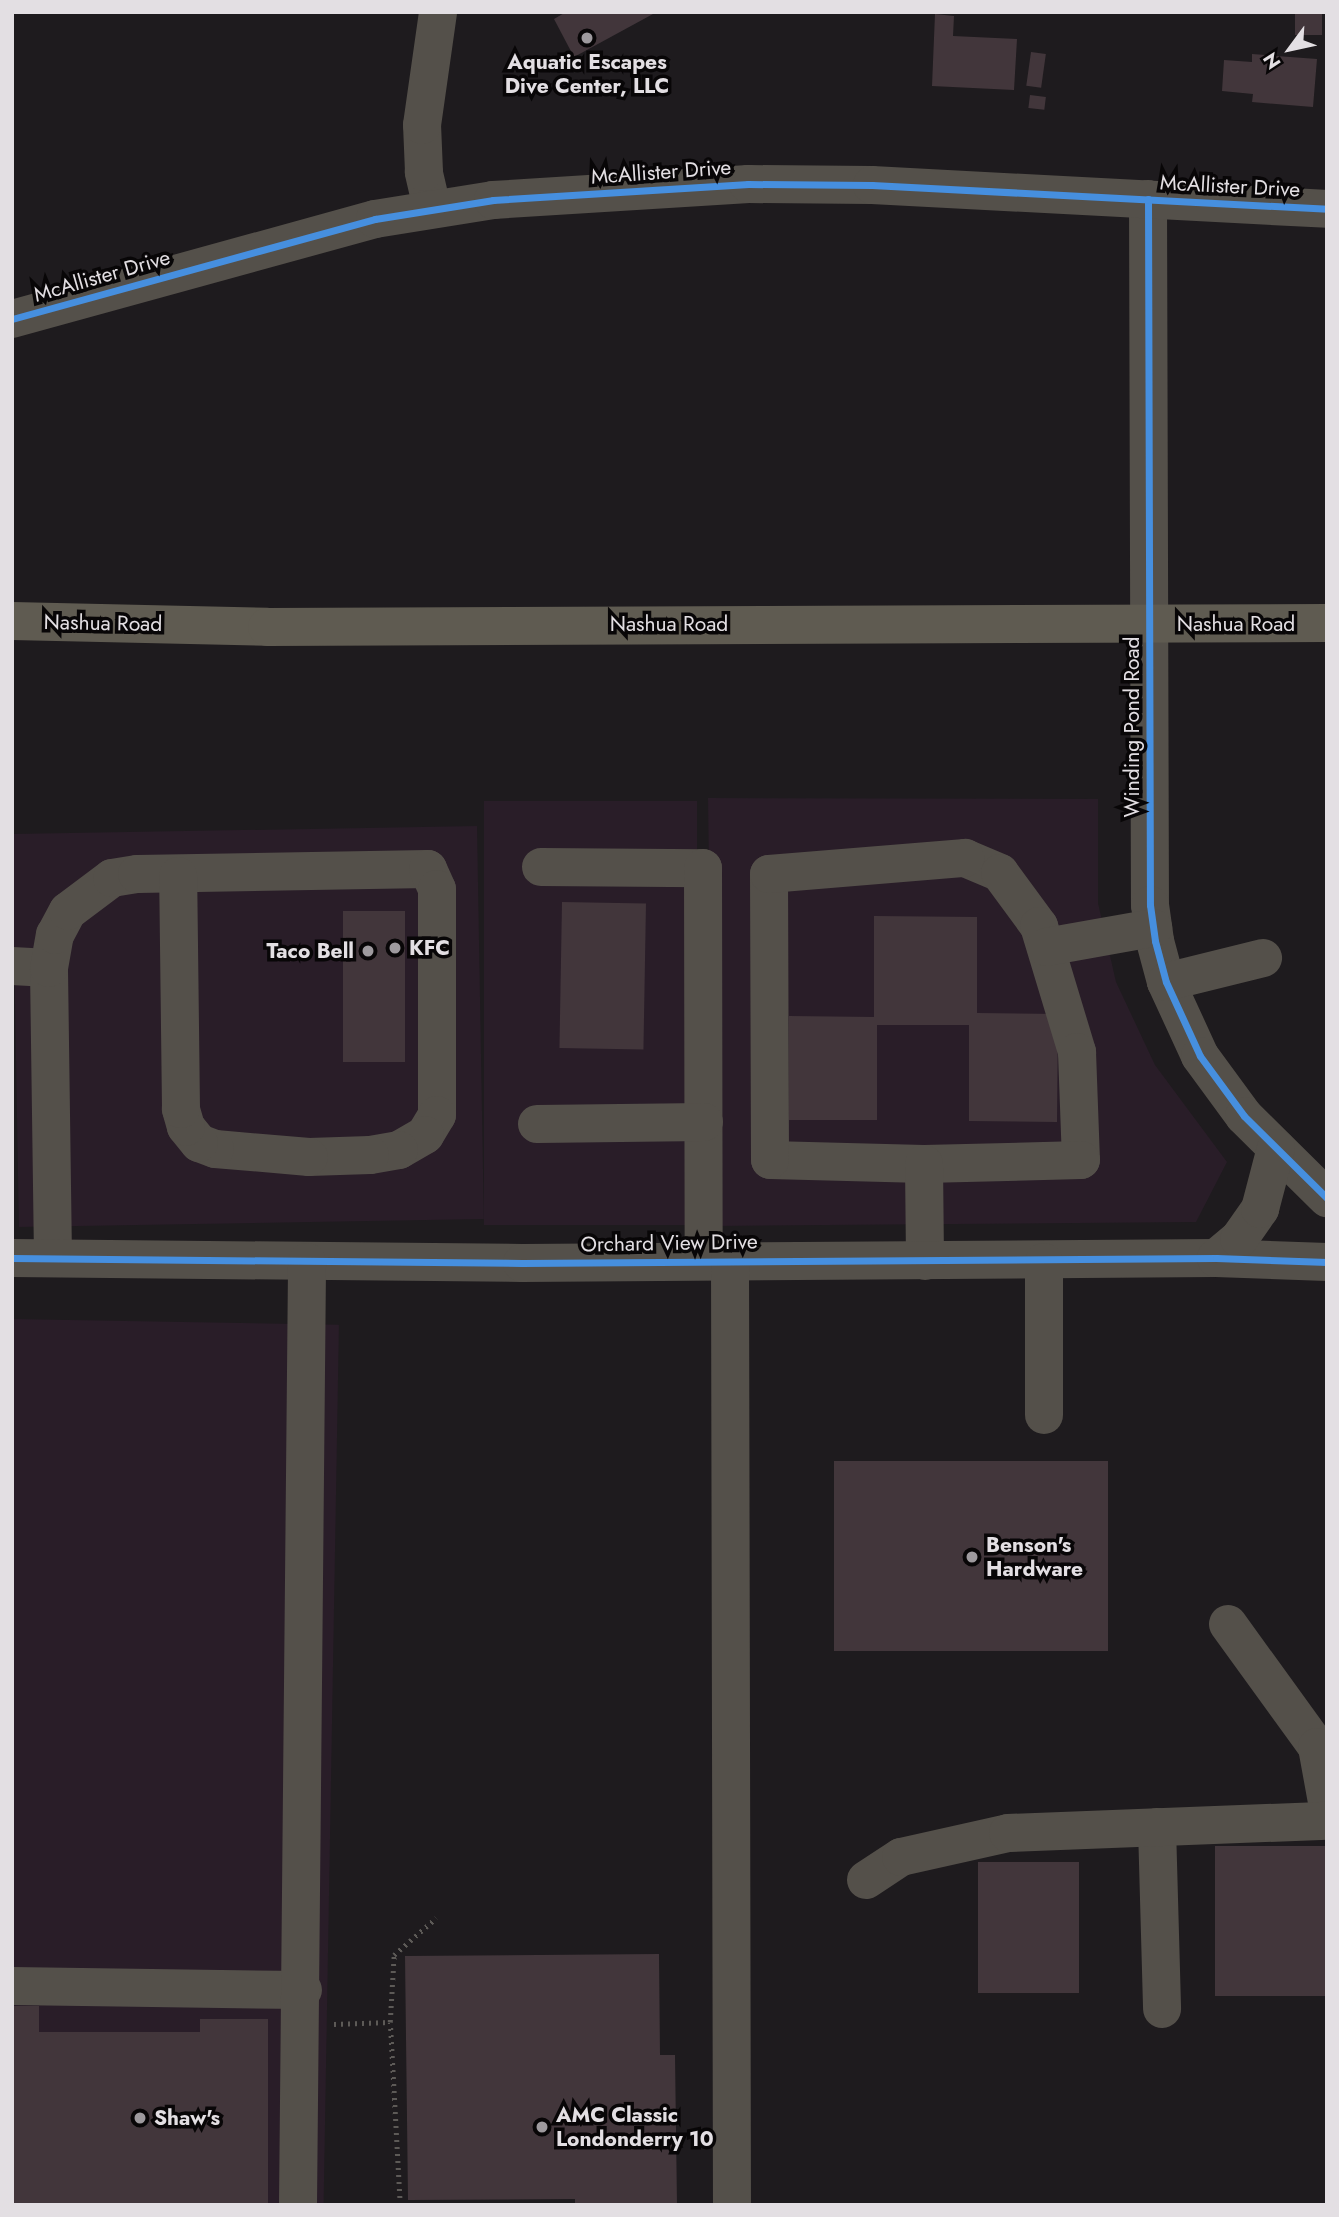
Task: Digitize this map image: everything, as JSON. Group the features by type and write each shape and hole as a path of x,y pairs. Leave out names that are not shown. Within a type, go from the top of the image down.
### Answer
{"main road":[{"name":"Nashua Road","path":"12,621 267,627 1327,624"}],"street":[{"path":"432,208 424,172 422,125 438,12"},
{"name":"McAllister Drive","path":"12,319 432,208 748,184 872,185 1327,209"},
{"name":"Winding Pond Road","path":"1148,199 1153,928 1166,982 1200,1056 1244,1116 1327,1198"},
{"path":"965,858 1000,873 1014,888 1039,926 1046,947 1077,1052 1081,1160 924,1164 770,1160 769,874 965,858"},
{"path":"541,867 703,868 704,1122 717,1259 732,2205"},
{"path":"53,1257 31,967 61,923 88,892 112,878 178,876 428,869 437,889 437,1115 425,1135 399,1150 333,1158 215,1149 199,1143 186,1127 181,1110 178,876"},
{"path":"1046,947 1153,928"},
{"path":"1166,982 1263,958"},
{"path":"537,1124 704,1122"},
{"path":"1216,1258 1239,1239 1260,1209 1276,1148"},
{"path":"924,1164 925,1261"},
{"name":"Orchard View Drive","path":"12,1258 307,1262 717,1259 1044,1262 1216,1258 1327,1262"},
{"path":"298,2205 303,2008 302,1514 307,1262"},
{"path":"1044,1262 1044,1415"},
{"path":"1228,1624 1317,1747 1327,1802"},
{"path":"866,1880 901,1857 949,1843 1008,1833 1327,1821"},
{"path":"1157,1827 1162,2009"},
{"path":"12,1986 303,2008"}],"path":[{"path":"400,2205 390,2022 394,1955 436,1918"},
{"path":"303,2008 390,2022"}],"shaded area":[{"path":"708,798 1098,799 1098,903 1116,982 1155,1065 1227,1162 1196,1222 714,1226"},
{"path":"484,801 697,801 697,1225 484,1225"},
{"path":"477,826 484,1219 19,1227 12,834"},
{"path":"12,1319 339,1325 324,2205 12,2205"}],"building":[{"name":"Aquatic Escapes Dive Center, LLC","path":"566,12 653,14 574,57 554,19"},
{"path":"1295,12 1322,12 1322,35 1295,35"},
{"path":"935,14 954,16 953,36 1017,39 1014,90 932,86"},
{"path":"1031,52 1046,54 1041,88 1026,86"},
{"path":"1252,54 1317,59 1313,107 1252,102 1253,94 1222,91 1224,60 1252,62"},
{"path":"1030,95 1046,97 1044,110 1028,108"},
{"path":"562,902 646,903 643,1049 559,1048"},
{"path":"343,911 405,911 405,1062 343,1062"},
{"path":"874,916 977,917 977,1013 1058,1014 1057,1122 969,1121 969,1025 877,1025 877,1120 789,1120 789,1016 874,1017"},
{"name":"Benson's Hardware","path":"834,1461 1108,1461 1108,1651 834,1651"},
{"path":"1215,1846 1327,1846 1327,1996 1215,1996"},
{"path":"978,1862 1079,1862 1079,1993 978,1993"},
{"name":"AMC Classic Londonderry 10","path":"659,1954 660,2055 675,2055 677,2205 575,2205 575,2199 408,2200 405,1956"},
{"name":"Shaw's","path":"12,2006 39,2006 39,2032 200,2032 200,2019 268,2019 268,2205 12,2205"}],"cycle path":[{"path":"12,319 375,219 493,200 748,184 872,185 1327,209"},
{"path":"1148,199 1150,905 1155,941 1166,982 1200,1056 1244,1116 1327,1198"},
{"path":"12,1258 522,1263 1216,1258 1327,1262"}],"place":[{"name":"Aquatic Escapes Dive Center, LLC","path":"587,38"},
{"name":"KFC","path":"395,948"},
{"name":"Taco Bell","path":"368,951"},
{"name":"Benson's Hardware","path":"972,1557"},
{"name":"Shaw's","path":"140,2118"},
{"name":"AMC Classic Londonderry 10","path":"542,2127"}]}
